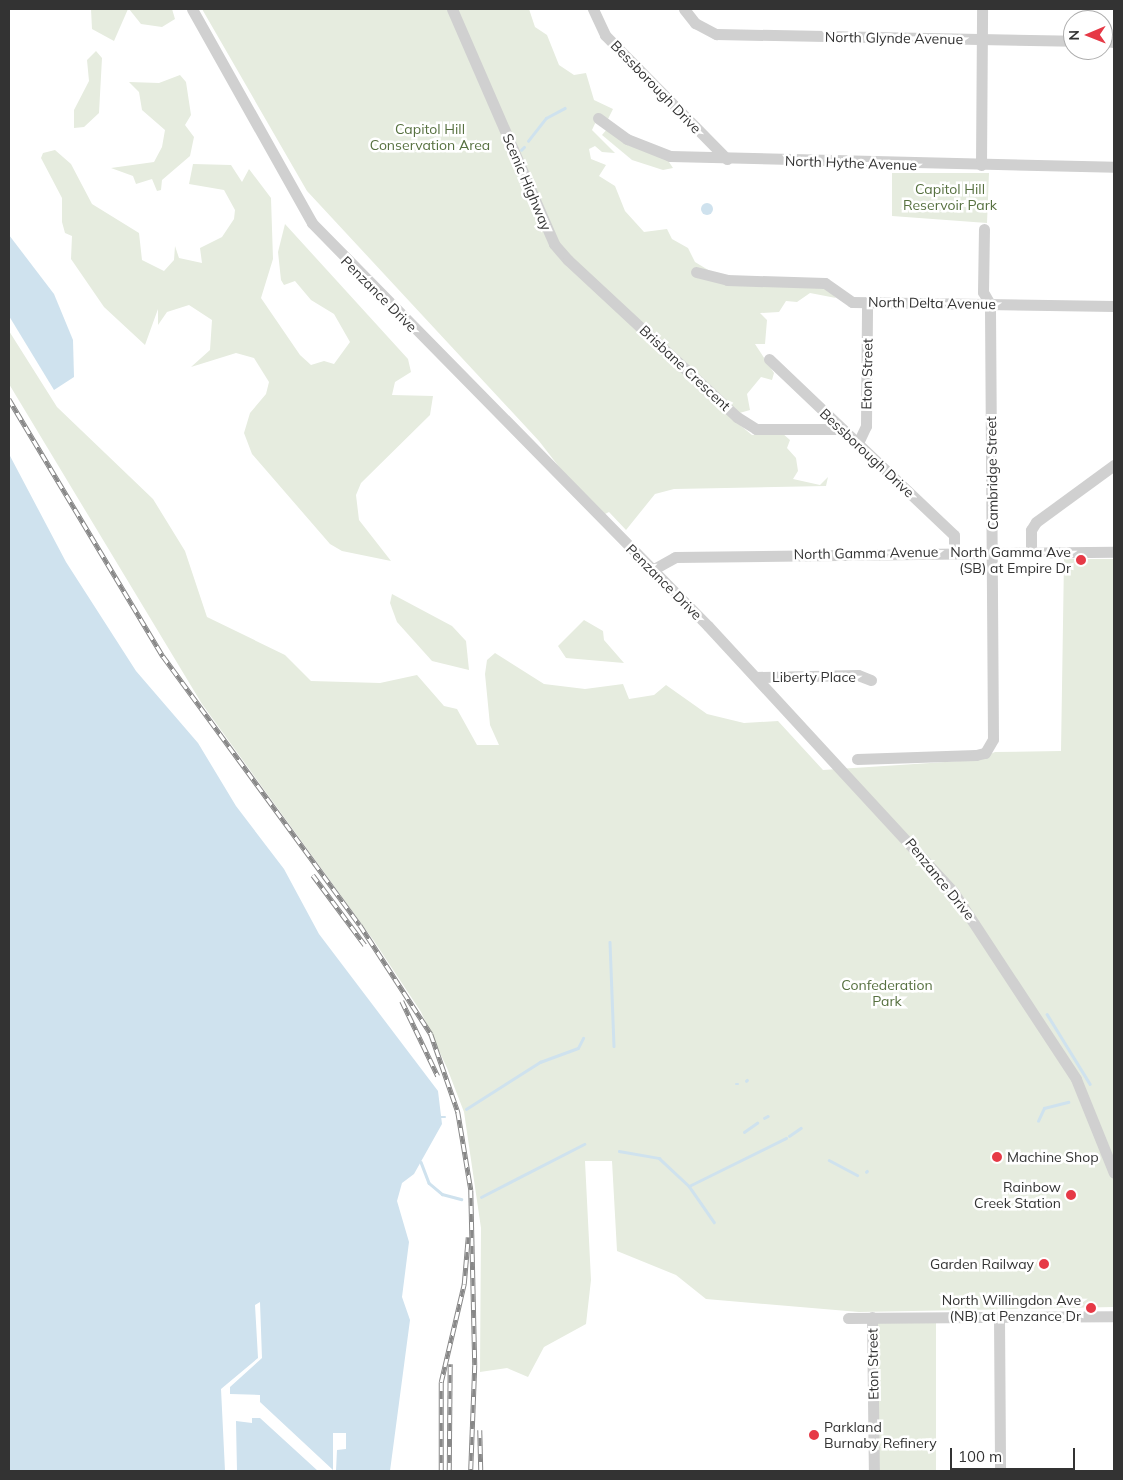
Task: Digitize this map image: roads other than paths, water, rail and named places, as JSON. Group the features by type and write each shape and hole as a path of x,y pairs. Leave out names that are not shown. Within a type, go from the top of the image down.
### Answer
{"street":[{"name":"Penzance Drive","path":"192,9 312,223 756,677 927,860 971,917 1076,1079 1114,1172"},
{"name":"Scenic Highway","path":"452,9 554,244"},
{"name":"Bessborough Drive","path":"593,9 606,35 727,159"},
{"name":"North Glynde Avenue","path":"684,9 695,23 716,34 1063,41"},
{"path":"981,165 982,9"},
{"name":"North Hythe Avenue","path":"598,118 627,139 670,156 727,159 1114,167"},
{"name":"Cambridge Street","path":"858,759 976,755 990,747 993,552 990,304 983,292 984,230"},
{"name":"Brisbane Crescent","path":"554,244 741,420 756,429 842,429"},
{"name":"North Delta Avenue","path":"696,272 727,280 825,282 852,302 1114,306"},
{"name":"Eton Street","path":"858,443 866,426 867,302"},
{"name":"Bessborough Drive","path":"769,359 954,535 954,552"},
{"path":"1031,552 1031,530 1036,522 1114,466"},
{"name":"North Gamma Avenue","path":"652,570 675,557 954,552 1114,552"},
{"name":"Liberty Place","path":"756,677 858,675 871,680"},
{"path":"848,1318 1114,1316"},
{"path":"999,1317 1000,1471"},
{"name":"Eton Street","path":"872,1318 874,1471"}],"water":[{"path":"707,203 713,209 707,215 701,209"},
{"path":"9,235 54,294 73,340 74,377 54,390 9,316"},
{"path":"9,454 66,562 136,671 198,743 236,806 284,869 319,934 438,1091 442,1124 414,1174 402,1183 397,1201 409,1242 402,1297 410,1320 390,1471 9,1471"}],"waterway":[{"path":"528,141 546,118 565,108"},
{"path":"521,150 524,147"},
{"path":"610,942 614,1046"},
{"path":"1047,1014 1090,1084"},
{"path":"466,1109 540,1062 578,1048 583,1038"},
{"path":"1038,1121 1044,1108 1068,1102"},
{"path":"764,1118 768,1116"},
{"path":"744,1132 757,1123"},
{"path":"789,1136 801,1128"},
{"path":"619,1151 659,1158 689,1186 786,1138"},
{"path":"481,1197 584,1144"},
{"path":"829,1160 857,1175"},
{"path":"421,1162 429,1183 442,1194 461,1199"},
{"path":"689,1186 714,1222"}],"railway":[{"path":"9,399 163,656 360,925 431,1034 458,1112 471,1190 475,1365 471,1471"},
{"path":"313,875 365,945"},
{"path":"402,1001 438,1076"},
{"path":"441,1471 441,1382 464,1284 468,1237"},
{"path":"449,1471 450,1364"},
{"path":"480,1430 481,1471"}],"place":[{"name":"North Gamma Ave (SB) at Empire Dr","path":"1081,560"},
{"name":"Machine Shop","path":"997,1157"},
{"name":"Rainbow Creek Station","path":"1071,1195"},
{"name":"Garden Railway","path":"1044,1264"},
{"name":"North Willingdon Ave (NB) at Penzance Dr","path":"1091,1308"},
{"name":"Parkland Burnaby Refinery","path":"814,1435"}],"park label":[{"name":"Capitol Hill Conservation Area","path":"430,138"},
{"name":"Capitol Hill Reservoir Park","path":"950,197"},
{"name":"Confederation Park","path":"887,994"}]}
